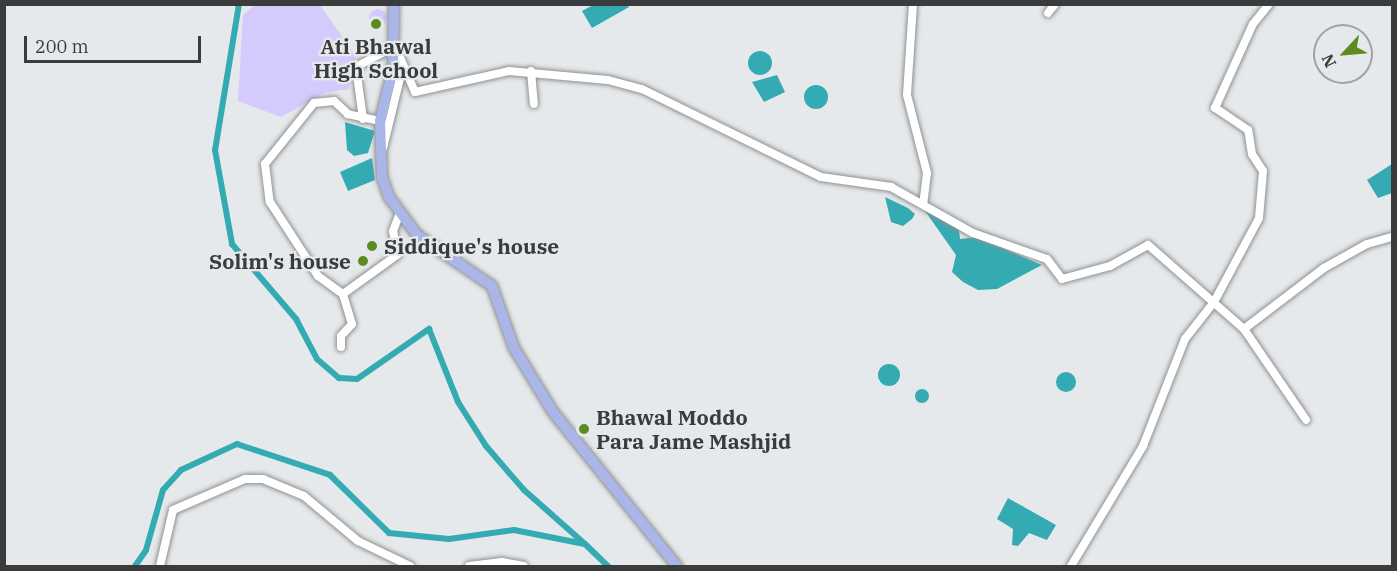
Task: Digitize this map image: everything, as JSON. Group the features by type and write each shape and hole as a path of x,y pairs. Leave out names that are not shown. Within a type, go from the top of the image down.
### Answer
{"main road":[{"path":"394,4 395,46 385,110 380,122 380,155 382,177 399,215 417,235 492,286 514,348 553,412 677,567"}],"street":[{"path":"913,4 907,95 927,173 924,204"},
{"path":"1048,13 1055,4"},
{"path":"1071,567 1143,447 1185,339 1214,302 1259,218 1263,171 1252,154 1248,130 1217,112 1216,101 1253,24 1269,4"},
{"path":"363,119 360,64 395,46 415,92 531,71 642,89 772,149 798,168 848,183 891,187 973,233 1047,259 1068,281 1148,246 1244,329 1306,420"},
{"path":"380,155 393,123 401,84 402,66"},
{"path":"531,71 534,104"},
{"path":"341,346 341,336 352,324 343,294 318,276 296,246 270,202 265,164 314,103 334,101 363,119 380,122"},
{"path":"343,294 397,255 393,231 399,215"},
{"path":"1244,329 1324,268 1367,244 1392,237"},
{"path":"160,567 173,510 245,478 263,479 304,496 358,541 410,567"},
{"path":"469,567 502,562 524,567"}],"shaded area":[{"path":"255,5 320,5 356,57 349,89 324,93 281,117 238,101 243,15"},
{"path":"374,9 382,9 387,14 385,25 374,27 369,22 369,14"}],"water":[{"path":"593,5 628,5 629,7 592,28 582,11"},
{"path":"760,51 765,52 771,58 771,68 765,74 760,75 755,74 749,68 748,63 749,58 755,52"},
{"path":"777,75 785,92 764,102 752,82"},
{"path":"811,85 821,85 828,92 828,102 821,109 811,109 804,102 804,92"},
{"path":"345,122 375,131 368,153 354,156 347,150"},
{"path":"372,158 375,180 348,191 340,172"},
{"path":"1392,164 1392,193 1378,198 1367,180"},
{"path":"885,197 908,208 915,214 912,219 903,226 891,222"},
{"path":"930,209 959,230 960,239 977,237 1042,265 997,289 978,290 963,282 952,272 956,255 925,211"},
{"path":"889,364 897,367 900,375 897,383 889,386 881,383 878,375 881,367"},
{"path":"1066,372 1073,375 1076,382 1073,389 1066,392 1059,389 1056,382 1059,375"},
{"path":"922,389 927,391 929,396 927,401 922,403 917,401 915,396 917,391"},
{"path":"1008,498 1056,525 1047,540 1029,533 1018,546 1012,545 1013,529 997,519"}],"waterway":[{"path":"239,4 215,150 232,244 296,319 317,359 339,378 357,379 429,329 458,402 486,446 524,490 585,544"},
{"path":"135,566 146,550 163,490 181,470 237,444 330,475 389,533 449,539 514,530 585,544 608,566"}],"place":[{"name":"Ati Bhawal High School","path":"376,24"},
{"name":"Siddique's house","path":"372,246"},
{"name":"Solim's house","path":"363,261"},
{"name":"Bhawal Moddo Para Jame Mashjid","path":"584,429"}]}
